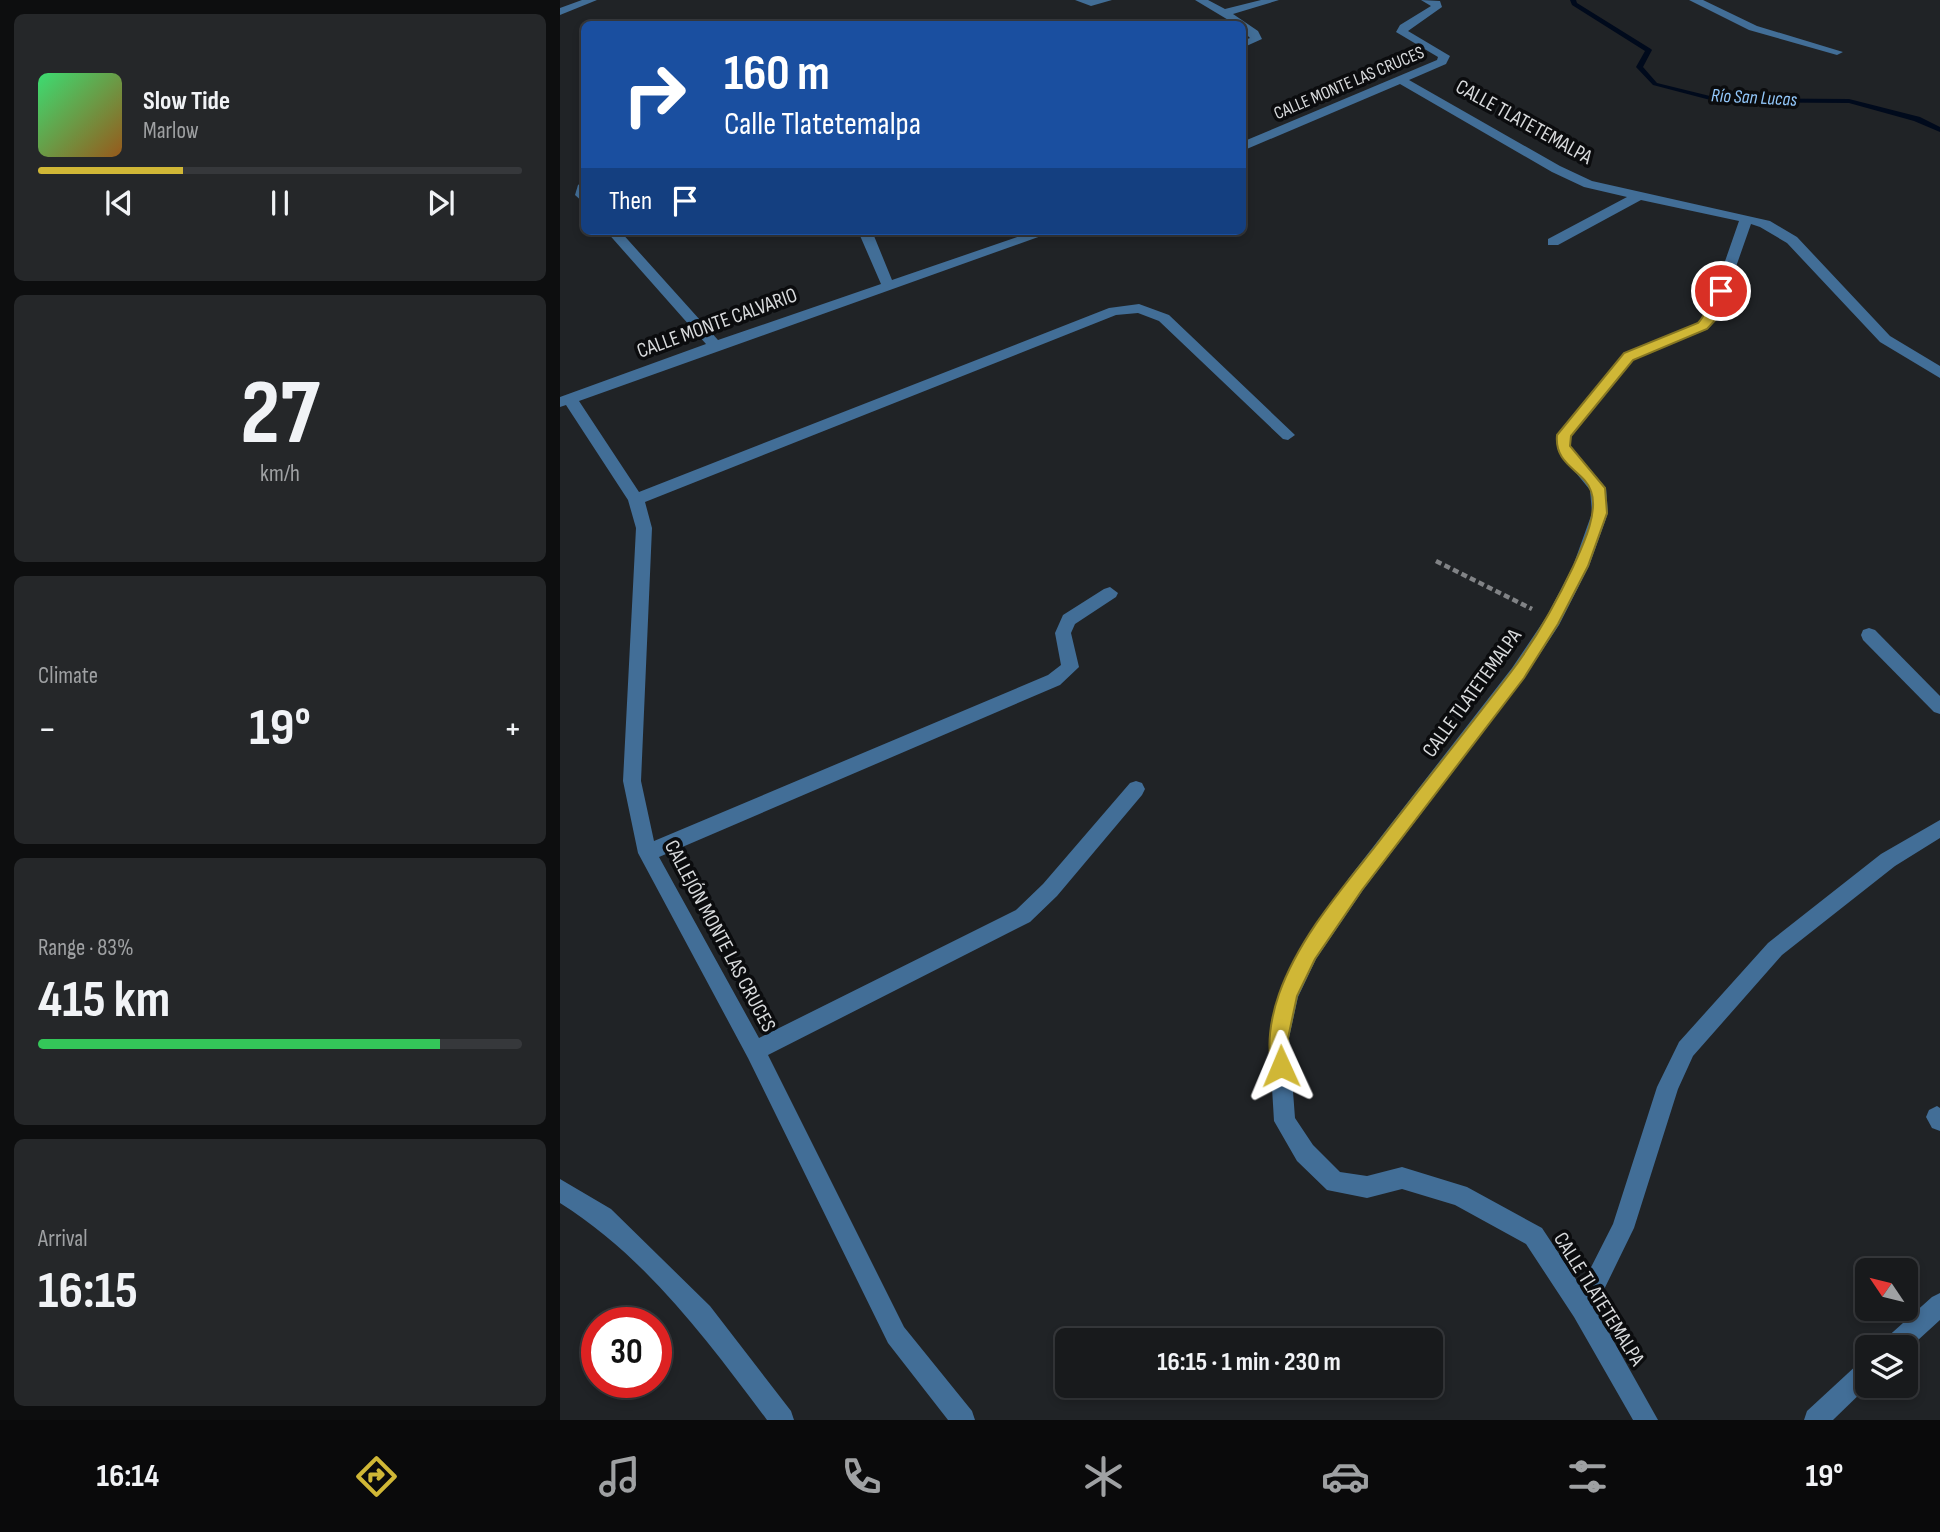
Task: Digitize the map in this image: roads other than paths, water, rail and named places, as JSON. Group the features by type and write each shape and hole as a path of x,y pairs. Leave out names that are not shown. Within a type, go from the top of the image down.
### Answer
{"street":[{"path":"560,12 592,0"},
{"path":"1080,0 1091,3 1107,0"},
{"path":"1200,0 1236,21"},
{"path":"1224,13 1274,0"},
{"name":"CALLE MONTE LAS CRUCES","path":"1246,145 1442,62 1444,56 1402,32 1404,27 1437,7 1426,0"},
{"path":"1693,0 1753,28 1836,52"},
{"path":"1246,28 1254,33 1256,39 1246,44"},
{"name":"CALLE TLATETEMALPA","path":"1401,80 1556,169 1588,184 1746,219 1713,315 1703,326 1628,356 1564,435 1563,447 1573,463 1598,488 1600,513 1581,566 1553,620 1518,673 1356,884 1308,953 1288,996 1279,1038 1285,1121 1305,1153 1335,1182 1367,1187 1402,1178 1459,1195 1534,1236 1582,1309 1646,1420"},
{"path":"1553,242 1638,196"},
{"path":"1746,219 1765,224 1792,240 1885,339 1940,373"},
{"path":"617,235 716,345"},
{"path":"867,235 888,285 1036,235"},
{"name":"CALLE MONTE CALVARIO","path":"565,400 888,285"},
{"path":"636,499 1114,311 1139,308 1164,318 1288,435"},
{"name":"CALLEJÓN MONTE LAS CRUCES","path":"565,400 636,499 644,528 642,619 633,718 632,781 647,853 755,1051 896,1335 963,1420"},
{"path":"647,853 1054,680 1070,667 1063,633 1069,620 1110,593"},
{"path":"1869,635 1940,707"},
{"path":"755,1051 1023,916 1050,890 1136,789"},
{"path":"1582,1309 1623,1228 1668,1087 1686,1049 1774,949 1888,860 1940,828"},
{"path":"560,1190 603,1217 702,1314 782,1420"},
{"path":"1907,1335 1940,1305"},
{"path":"1816,1420 1855,1383"}],"waterway":[{"name":"Río San Lucas","path":"1573,0 1574,4 1649,50 1639,67 1655,84 1718,100 1849,101 1917,119 1940,130"}]}
